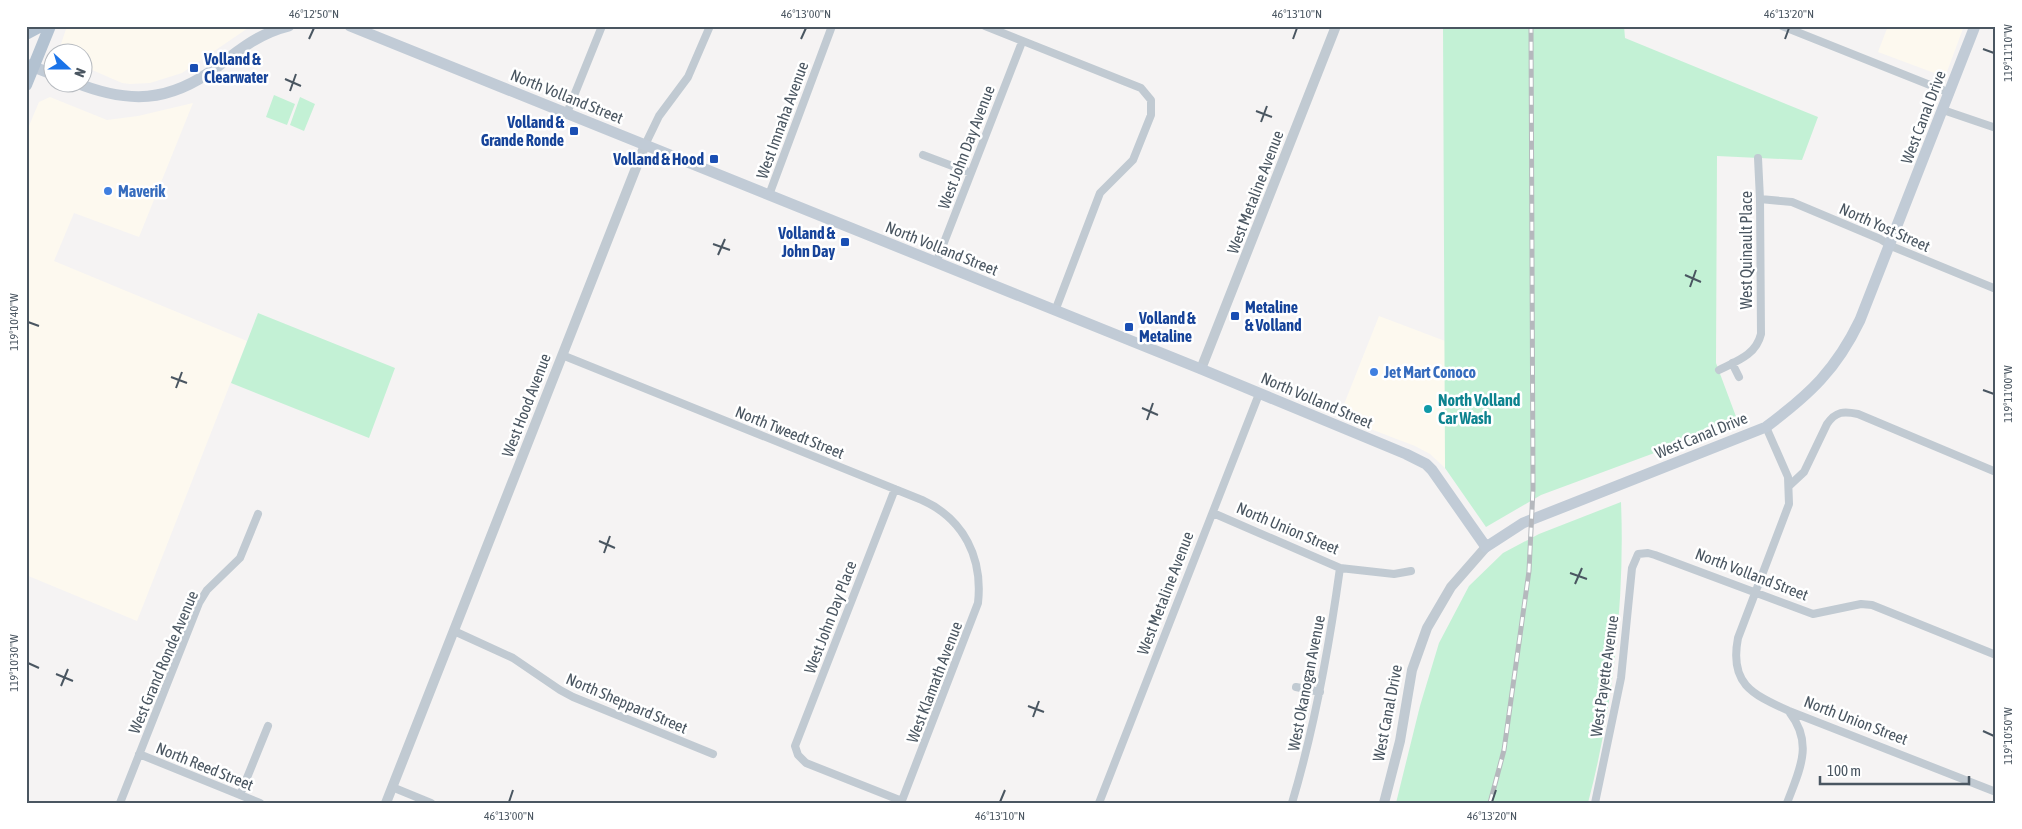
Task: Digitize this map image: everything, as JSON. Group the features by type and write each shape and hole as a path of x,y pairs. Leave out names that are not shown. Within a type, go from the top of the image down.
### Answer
{"main road":[{"path":"26,34 41,26"},
{"path":"26,85 30,65 50,26"},
{"path":"92,89 126,98 157,95 196,81 250,42 277,29 289,26"},
{"name":"North Volland Street","path":"350,26 1201,369 1426,464 1439,478 1486,547"},
{"name":"West Canal Drive","path":"1486,547 1523,523 1766,427 1815,387 1840,356 1860,320 1891,246 1975,26"},
{"path":"30,65 42,70"}],"street":[{"path":"567,113 602,26"},
{"name":"West Hood Avenue","path":"386,803 645,145 659,116 688,77 710,26"},
{"name":"West Imnaha Avenue","path":"769,195 832,26"},
{"path":"985,26 1141,88 1151,100 1151,115 1133,160 1100,193 1055,311"},
{"name":"West Metaline Avenue","path":"1201,369 1336,26"},
{"path":"1782,26 1950,93"},
{"name":"West John Day Avenue","path":"936,263 1022,42"},
{"path":"1943,110 1996,128"},
{"path":"923,155 971,173"},
{"name":"West Quinault Place","path":"1732,363 1750,353 1759,341 1761,334 1758,158"},
{"name":"North Yost Street","path":"1760,199 1792,202 1880,239 1891,246 1996,289"},
{"name":"North Tweedt Street","path":"562,355 935,506 948,516 967,541 978,568"},
{"path":"1719,370 1732,363 1738,377"},
{"name":"West Metaline Avenue","path":"1098,803 1260,394"},
{"path":"1766,427 1790,485 1804,472 1827,424 1832,417 1840,412 1858,414 1996,472"},
{"name":"North Union Street","path":"1790,485 1789,504 1738,638 1735,652 1738,672 1749,690 1789,711 1996,792"},
{"name":"West John Day Place","path":"895,489 796,742 798,755 806,763 902,802"},
{"name":"North Union Street","path":"1213,513 1340,568 1394,574 1411,571"},
{"name":"West Grand Ronde Avenue","path":"120,803 199,603 207,590 240,558 258,514"},
{"name":"West Canal Drive","path":"1384,803 1400,740 1412,670 1427,628 1451,587 1486,547"},
{"name":"North Volland Street","path":"1638,554 1648,553 1655,555 1813,614 1860,604 1872,605 1996,655"},
{"name":"West Payette Avenue","path":"1595,803 1621,678 1632,568 1638,554"},
{"name":"West Klamath Avenue","path":"902,802 973,620 979,596 978,568"},
{"name":"West Okanogan Avenue","path":"1292,803 1304,764 1320,692 1340,568"},
{"name":"North Sheppard Street","path":"454,631 513,658 573,697 713,754"},
{"path":"1296,688 1320,692"},
{"path":"1787,803 1801,765 1803,748 1802,733 1789,711"},
{"path":"240,795 268,726"},
{"name":"North Reed Street","path":"139,754 260,803"},
{"path":"392,787 431,803"}],"shaded area":[{"path":"67,26 251,26 182,73 150,83 122,83 92,70 92,42 62,42"},
{"path":"1888,26 1964,26 1945,77 1878,52"},
{"path":"50,97 107,120 138,116 193,103 139,237 74,213 54,261 247,341 137,621 26,575 26,133 39,102"},
{"path":"1379,316 1445,341 1445,468 1430,454 1415,446 1339,417"}],"green space":[{"path":"1443,26 1624,26 1625,38 1818,117 1802,160 1717,156 1716,363 1738,422 1541,495 1486,527 1445,468"},
{"path":"274,95 295,104 287,125 266,117"},
{"path":"300,97 315,104 304,131 290,125"},
{"path":"258,313 395,368 369,438 231,383"},
{"path":"1621,502 1621,577 1615,653 1604,730 1588,803 1396,803 1420,706 1439,643 1469,586 1503,553 1539,534"}],"railway":[{"path":"1490,803 1504,750 1529,571 1533,489 1531,26"}],"place":[{"name":"Volland & Clearwater","path":"194,68"},
{"name":"Volland & Grande Ronde","path":"574,131"},
{"name":"Volland & Hood","path":"714,159"},
{"name":"Maverik","path":"108,191"},
{"name":"Volland & John Day","path":"845,242"},
{"name":"Metaline & Volland","path":"1235,316"},
{"name":"Volland & Metaline","path":"1129,327"},
{"name":"Jet Mart Conoco","path":"1374,372"},
{"name":"North Volland Car Wash","path":"1428,409"}]}
